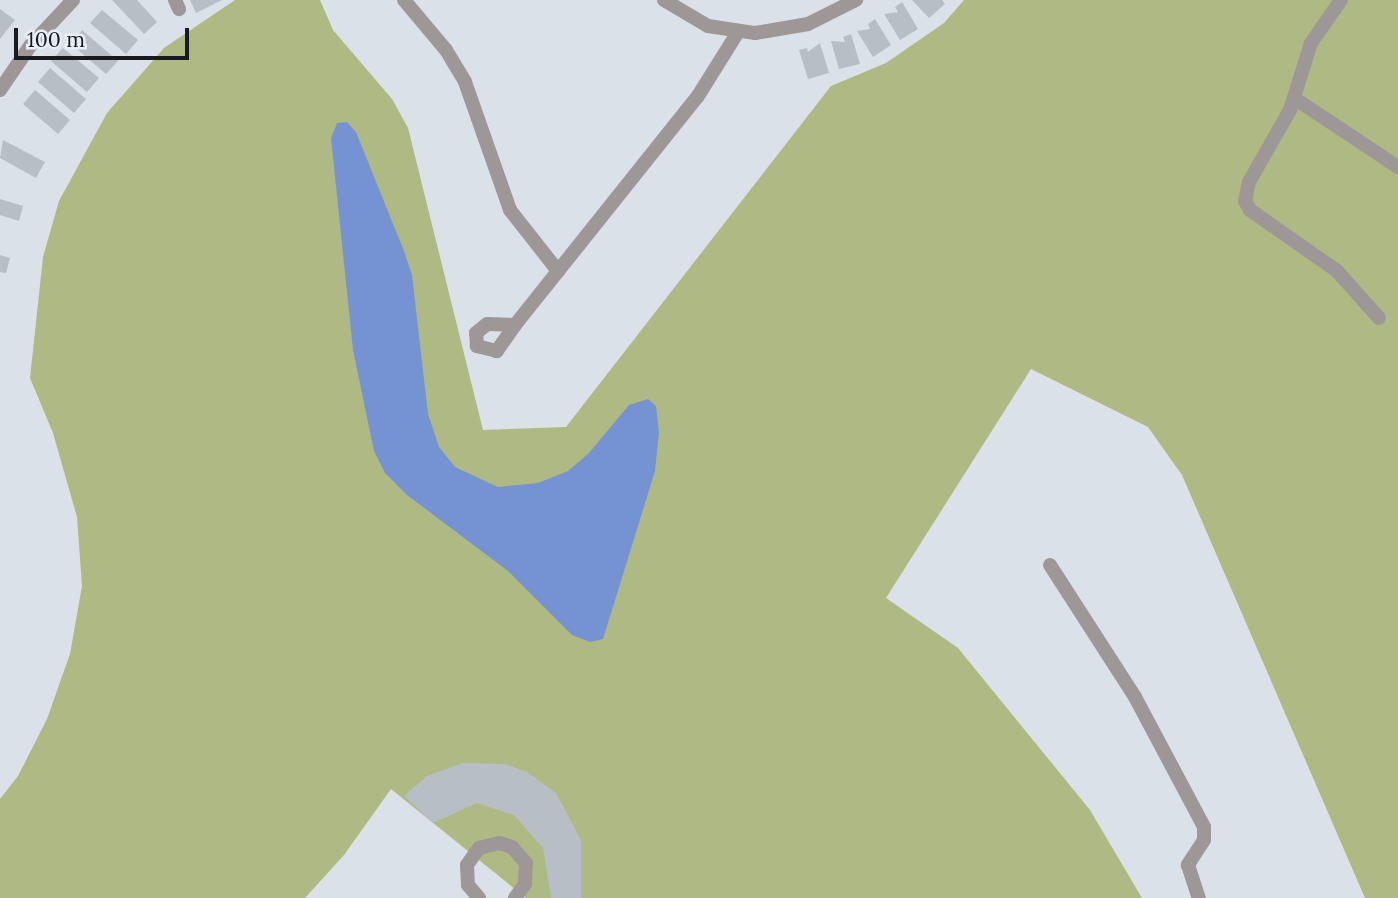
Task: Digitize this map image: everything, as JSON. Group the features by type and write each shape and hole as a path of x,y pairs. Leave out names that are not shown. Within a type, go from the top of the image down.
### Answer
{"street":[{"path":"0,90 30,46 73,0"},
{"path":"404,0 446,50 465,82 510,209 558,271"},
{"path":"664,0 683,14 716,28 738,32 782,31 808,24 856,0"},
{"path":"1341,0 1311,43 1294,98 1250,182 1245,201 1250,210 1337,271 1379,318"},
{"path":"716,28 722,53"},
{"path":"514,325 698,96 722,53 738,32"},
{"path":"1294,98 1398,167"},
{"path":"1050,565 1135,697 1204,827 1202,844 1188,865 1199,898"},
{"path":"458,898 467,880 467,866 479,848 506,844 518,851 527,870 526,884 514,898"},
{"path":"467,880 479,898"}],"green space":[{"path":"235,0 320,0 333,30 392,99 408,128 483,430 566,427 831,86 886,63 944,23 964,0 1398,0 1398,898 1365,898 1182,475 1148,427 1031,369 886,598 958,648 1090,810 1142,898 526,898 391,789 344,855 305,898 0,898 0,799 18,776 47,719 70,654 82,586 77,517 53,433 30,378 43,257 59,201 107,113 164,48"}],"water":[{"path":"347,122 356,132 412,275 428,414 439,447 455,467 498,487 538,483 568,471 589,453 629,405 648,399 656,406 659,432 655,471 603,639 590,642 572,635 508,571 407,495 385,473 374,451 353,350 331,138 337,123"}],"building":[{"path":"112,0 137,0 157,22 144,34"},
{"path":"190,0 222,0 196,13"},
{"path":"912,0 942,0 945,4 929,18"},
{"path":"902,2 918,29 900,40 884,14 898,12 895,7"},
{"path":"0,9 15,20 0,39"},
{"path":"102,10 138,40 126,54 90,23"},
{"path":"875,19 891,45 873,57 857,31 870,29 868,24"},
{"path":"82,30 118,61 106,74 71,44"},
{"path":"851,34 860,64 839,69 831,41 845,42 843,37"},
{"path":"820,43 829,73 808,79 799,50 807,48 808,52"},
{"path":"63,48 99,78 87,92 51,61"},
{"path":"50,68 86,99 74,113 38,82"},
{"path":"35,90 70,120 58,134 23,104"},
{"path":"3,140 45,162 36,178 0,158"},
{"path":"0,199 23,206 19,221 0,215"},
{"path":"0,255 10,258 6,273 0,272"},
{"path":"463,763 505,764 527,772 556,793 581,840 581,898 551,898 543,848 514,815 477,803 433,823 404,796 427,776"}]}
